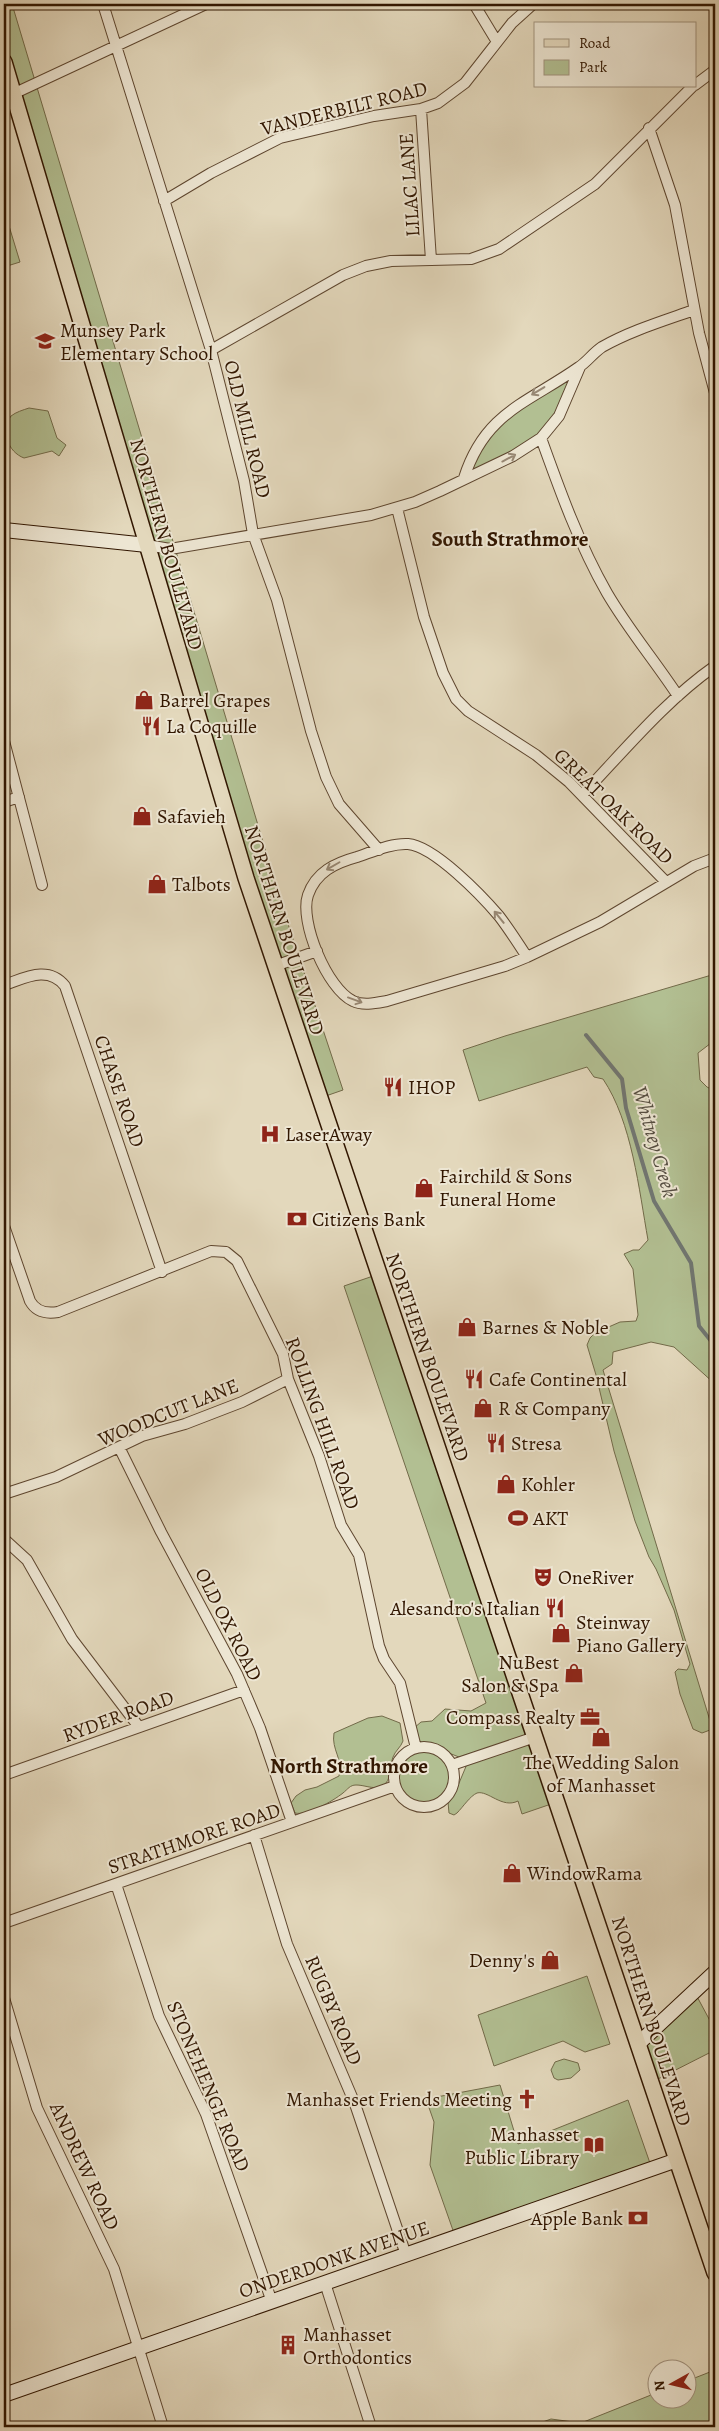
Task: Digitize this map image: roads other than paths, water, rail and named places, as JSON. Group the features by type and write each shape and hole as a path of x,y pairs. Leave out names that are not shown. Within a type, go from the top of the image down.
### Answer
{"main road":[{"name":"NORTHERN BOULEVARD","path":"4,62 229,826 557,1802 567,1849 579,1867 715,2273"}],"street":[{"name":"OLD MILL ROAD","path":"103,4 211,350 244,481 253,534 277,600 311,731 331,790 339,804 379,850"},
{"path":"13,94 206,4"},
{"path":"474,4 498,42"},
{"name":"VANDERBILT ROAD","path":"164,201 211,173 280,138 374,116 421,109 444,99 465,83 512,23 533,4"},
{"path":"696,84 715,70"},
{"path":"211,350 343,276 366,266 391,261 471,259 499,249 595,184 691,88"},
{"name":"LILAC LANE","path":"421,109 431,260"},
{"path":"649,128 675,205 694,310 715,393"},
{"path":"464,478 470,460 484,436 519,403 580,367 607,344 694,310"},
{"path":"4,530 170,549 352,518 397,508 435,494 464,478 513,456 541,438 559,416 580,367"},
{"path":"541,438 580,540 606,592 634,637 678,696"},
{"name":"GREAT OAK ROAD","path":"397,508 424,617 443,673 456,699 468,711 536,755 582,795 666,882"},
{"path":"582,795 678,696 715,666"},
{"path":"4,741 42,885"},
{"path":"4,802 19,797"},
{"path":"527,957 499,916 447,864 413,845 399,844 336,863 322,872 313,884 308,896 306,910 317,951 327,976 339,992 354,1002 368,1004 387,1001 450,984 527,957 600,922 694,866 715,858"},
{"path":"275,966 317,951"},
{"name":"CHASE ROAD","path":"4,985 45,974 56,977 65,986 162,1272"},
{"name":"ROLLING HILL ROAD","path":"4,1226 30,1301 33,1306 44,1313 58,1312 211,1251 221,1251 233,1256 243,1270 283,1354 288,1379 312,1438 341,1525 359,1556 379,1646 384,1659 400,1683 416,1748"},
{"name":"WOODCUT LANE","path":"4,1494 56,1477 120,1449 142,1436 184,1424 242,1402 288,1379"},
{"name":"OLD OX ROAD","path":"120,1449 165,1540 230,1658 260,1728 292,1822"},
{"path":"4,1539 27,1560 72,1639 139,1727"},
{"name":"RYDER ROAD","path":"4,1775 244,1690"},
{"path":"452,1765 535,1737"},
{"path":"416,1748 433,1748 447,1757 452,1765 454,1784 450,1794 435,1806 425,1808 411,1804 400,1795 395,1786 394,1776 400,1758 416,1748"},
{"name":"STRATHMORE ROAD","path":"4,1923 395,1786"},
{"name":"RUGBY ROAD","path":"254,1835 287,1944 355,2104 406,2255"},
{"name":"STONEHENGE ROAD","path":"116,1884 159,2016 206,2114 272,2302"},
{"path":"638,2044 715,1972"},
{"name":"ANDREW ROAD","path":"4,1998 37,2108 108,2254 163,2427"},
{"name":"ONDERDONK AVENUE","path":"4,2395 677,2160"},
{"path":"325,2283 371,2427"}],"waterway":[{"name":"Whitney Creek","path":"586,1035 622,1079 626,1108 654,1201 691,1263 699,1326 715,1346"}],"place":[{"name":"Munsey Park Elementary School","path":"45,341"},
{"name":"Barrel Grapes","path":"144,700"},
{"name":"La Coquille","path":"151,726"},
{"name":"Safavieh","path":"142,816"},
{"name":"Talbots","path":"157,884"},
{"name":"IHOP","path":"393,1087"},
{"name":"LaserAway","path":"270,1134"},
{"name":"Fairchild & Sons Funeral Home","path":"424,1188"},
{"name":"Citizens Bank","path":"297,1219"},
{"name":"Barnes & Noble","path":"467,1327"},
{"name":"Cafe Continental","path":"474,1379"},
{"name":"R & Company","path":"483,1408"},
{"name":"Stresa","path":"496,1443"},
{"name":"Kohler","path":"506,1484"},
{"name":"AKT","path":"518,1518"},
{"name":"OneRiver","path":"543,1577"},
{"name":"Alesandro's Italian","path":"555,1608"},
{"name":"Steinway Piano Gallery","path":"561,1633"},
{"name":"NuBest Salon & Spa","path":"574,1673"},
{"name":"Compass Realty","path":"590,1717"},
{"name":"The Wedding Salon of Manhasset","path":"601,1737"},
{"name":"WindowRama","path":"512,1873"},
{"name":"Denny's","path":"550,1960"},
{"name":"Manhasset Friends Meeting","path":"527,2099"},
{"name":"Manhasset Public Library","path":"594,2145"},
{"name":"Apple Bank","path":"638,2218"},
{"name":"Manhasset Orthodontics","path":"288,2345"}],"district":[{"name":"South Strathmore","path":"510,539"},
{"name":"North Strathmore","path":"349,1766"}]}
